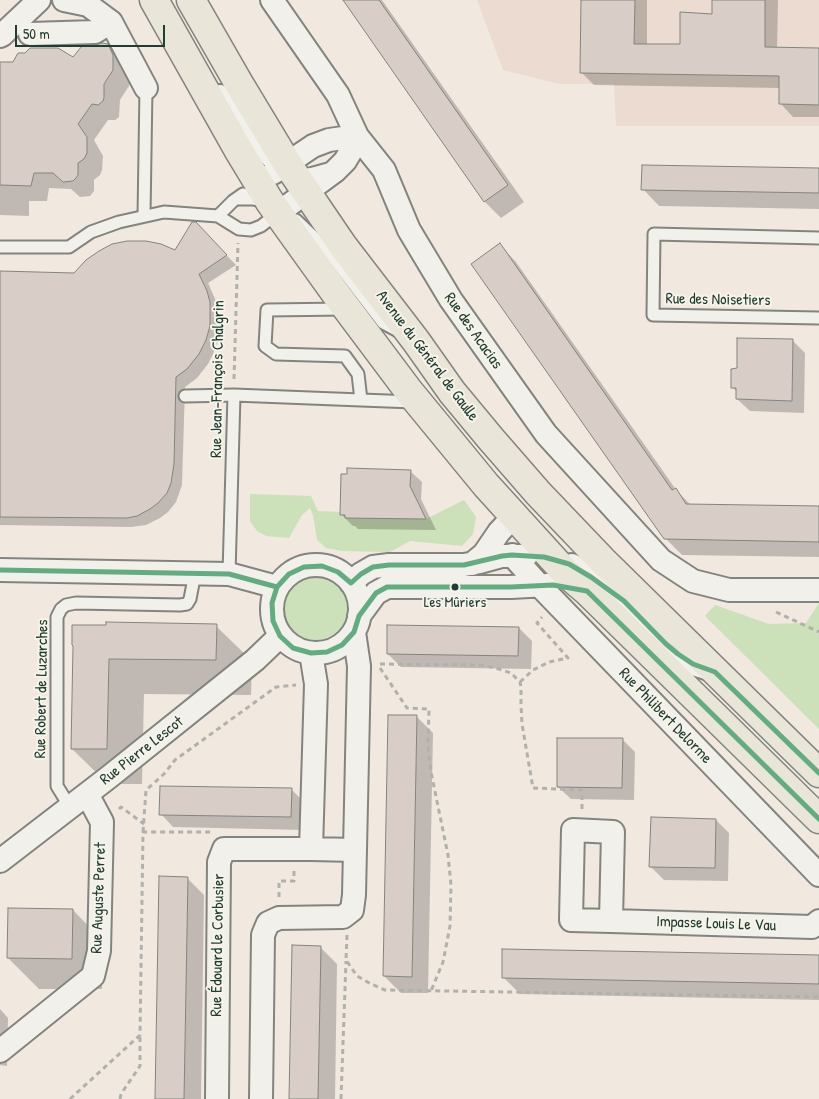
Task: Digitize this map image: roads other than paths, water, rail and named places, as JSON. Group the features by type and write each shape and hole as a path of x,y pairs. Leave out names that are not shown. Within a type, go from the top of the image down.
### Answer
{"main road":[{"name":"Avenue du Général de Gaulle","path":"154,0 239,151 272,202 347,309 418,402 514,516 556,573 587,591 819,819"},
{"name":"Avenue du Général de Gaulle","path":"191,0 293,175 362,272 416,341 452,392 501,451 602,560 819,773"}],"street":[{"path":"0,36 39,0"},
{"path":"64,0 88,5 111,22 146,88"},
{"name":"Rue des Acacias","path":"272,0 338,95 357,136 384,170 409,230 451,300 546,434 661,560 693,581 729,590 819,590"},
{"path":"30,34 95,32 111,22"},
{"path":"169,27 196,56 230,112 255,141 293,175 330,174 345,161 357,136"},
{"path":"272,202 313,146 329,140 357,136"},
{"path":"272,202 293,175"},
{"path":"261,1099 263,935 268,923 279,918 343,917 352,910 354,896 359,666 357,624 358,598 351,583 338,572 322,566 304,567 289,574 277,587 272,603 273,621 280,636 293,648 312,653 327,652 342,645 357,624 376,593 387,587 510,587 556,573 571,551 569,530 559,515"},
{"path":"472,564 484,554 514,516"},
{"name":"Avenue du Général de Gaulle","path":"351,583 373,567 389,565 464,565 512,555 544,558 556,573 591,577 624,601 678,654 693,664 715,672"},
{"path":"0,570 229,574 277,587"},
{"name":"Rue Philibert Delorme","path":"556,573 564,612 819,874"},
{"name":"Rue Pierre Lescot","path":"0,861 256,660 280,636"},
{"path":"303,849 316,684 312,653"},
{"name":"Rue Auguste Perret","path":"0,1051 93,976 99,951 102,822 78,801"},
{"name":"Impasse Louis Le Vau","path":"611,921 613,832 572,830 571,920 812,927 819,921"},
{"name":"Rue Édouard le Corbusier","path":"217,1099 219,862 224,849 355,850"}],"lane":[{"path":"144,216 146,88"},
{"path":"237,198 272,202"},
{"path":"218,216 237,198 272,202 308,230 327,250 383,323 416,341"},
{"path":"0,247 69,246 91,232 119,222 164,212 218,216 239,229 251,230 261,226 272,202"},
{"name":"Rue des Noisetiers","path":"819,238 654,234 653,315 819,318"},
{"path":"347,309 267,310 265,346 276,354 345,356 358,374 361,400"},
{"path":"185,396 234,395 418,402"},
{"name":"Rue Jean-François Chalgrin","path":"229,574 234,395"},
{"name":"Rue Robert de Luzarches","path":"78,801 57,786 57,617 61,609 66,605 76,603 187,604 190,599 195,573"}],"place":[{"name":"Les Mûriers","path":"455,587"}]}
